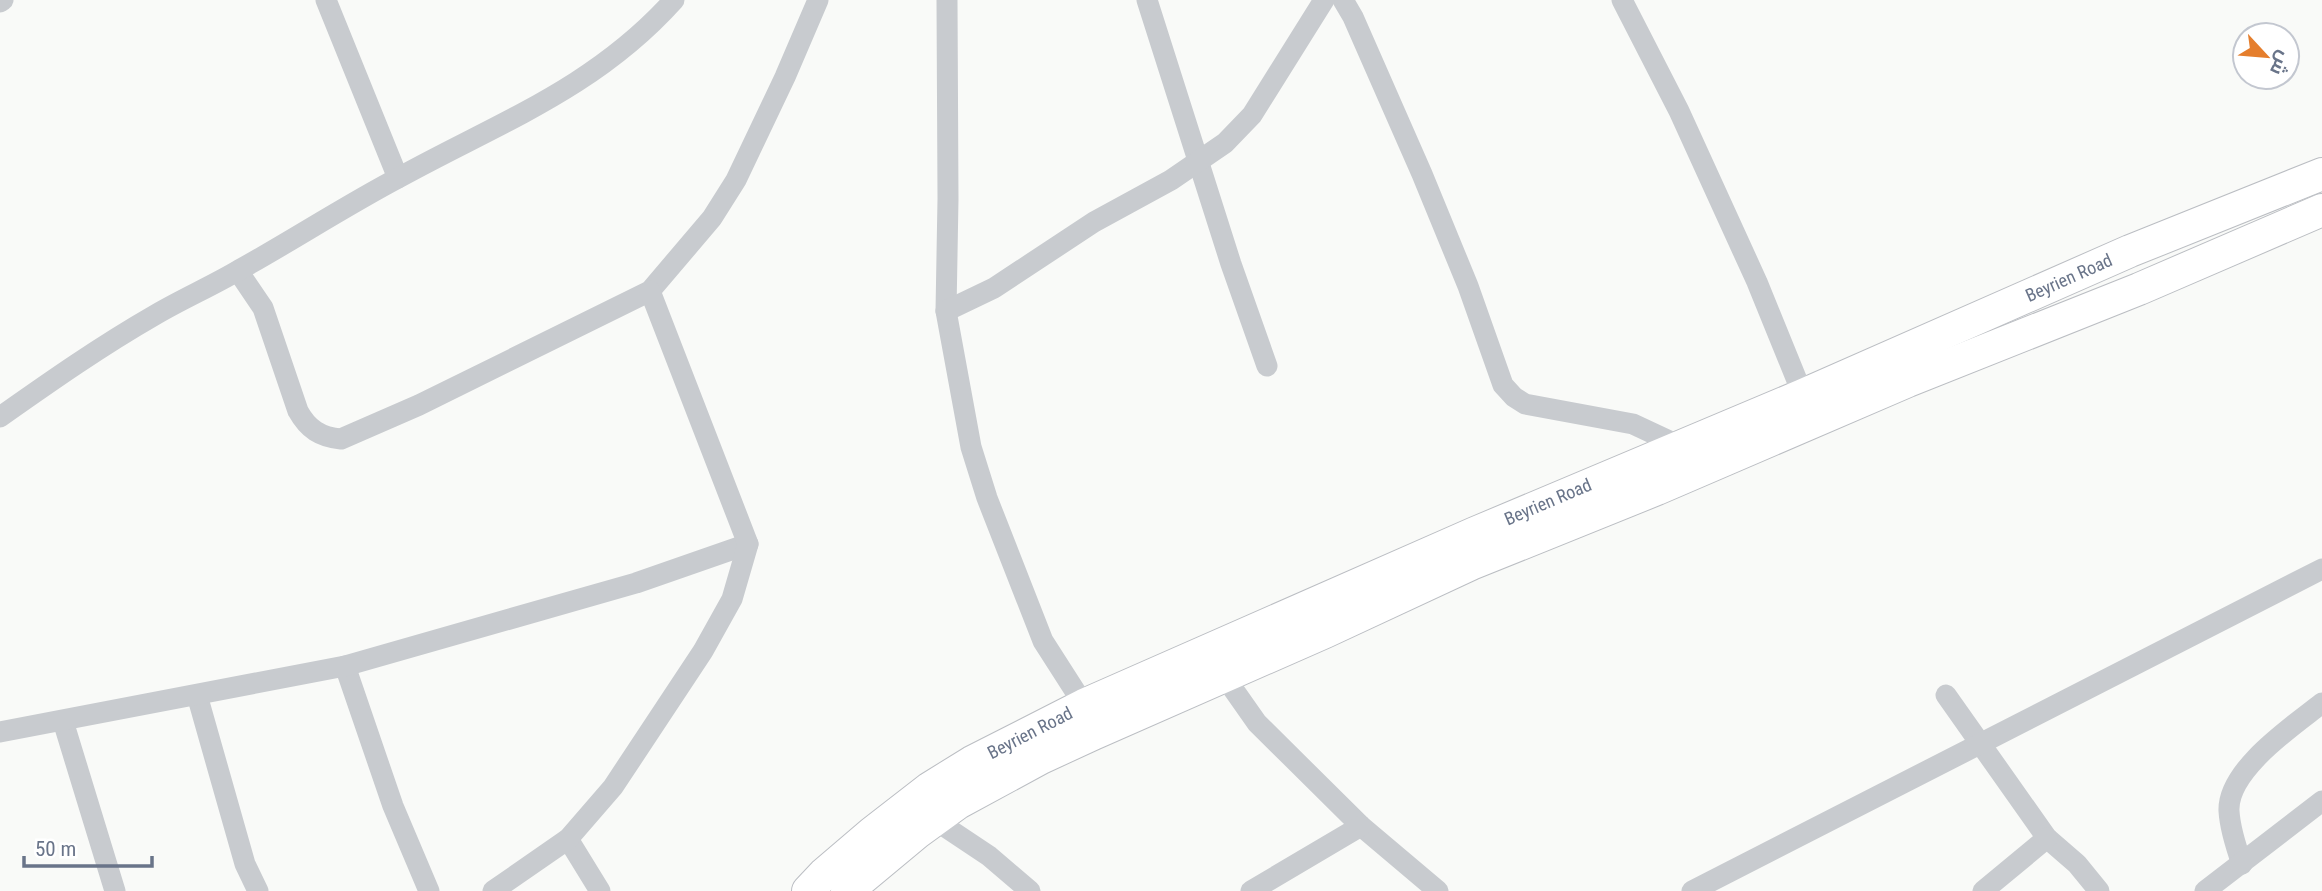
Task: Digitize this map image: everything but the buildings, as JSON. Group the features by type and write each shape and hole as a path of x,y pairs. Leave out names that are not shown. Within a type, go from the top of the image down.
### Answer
{"main road":[{"name":"Beyrien Road","path":"858,888 934,820 958,803 1041,758 1325,632 1371,593 1471,564 1657,489 1808,408 2130,251 2322,174"},
{"name":"Beyrien Road","path":"808,891 872,833 930,788 972,762 1084,705 1371,593 1680,446 1808,408 2140,289 2322,210"}],"street":[{"path":"326,0 398,178"},
{"path":"0,417 104,345 157,313 238,271 398,178 546,102 598,69 654,22 674,0"},
{"path":"238,271 263,308 298,411 304,423 314,431 329,438 341,439 419,405 650,291 712,218 736,180 818,0"},
{"path":"947,0 946,312 971,447 987,498 1043,640 1084,705"},
{"path":"1147,0 1267,366"},
{"path":"946,312 994,288 1082,229 1171,180 1225,143 1252,115 1324,0"},
{"path":"1343,0 1353,17 1427,186 1468,286 1503,384 1514,397 1525,404 1633,424 1680,446"},
{"path":"1622,0 1685,123 1757,282 1808,408"},
{"path":"493,891 568,839 613,787 704,651 732,599 748,544 650,291"},
{"path":"0,732 345,666 636,583 748,544"},
{"path":"1692,891 2322,569"},
{"path":"345,666 393,806 429,891"},
{"path":"1224,676 1256,723 1361,825 1438,891"},
{"path":"197,695 245,864 258,891"},
{"path":"1946,695 2047,838 2077,864 2099,891"},
{"path":"2242,864 2229,809 2234,789 2250,766 2272,743 2322,703"},
{"path":"63,721 115,891"},
{"path":"2204,891 2322,801"},
{"path":"934,820 989,856 1030,891"},
{"path":"1253,891 1361,825"},
{"path":"1983,891 2047,838"},
{"path":"568,839 600,891"}]}
